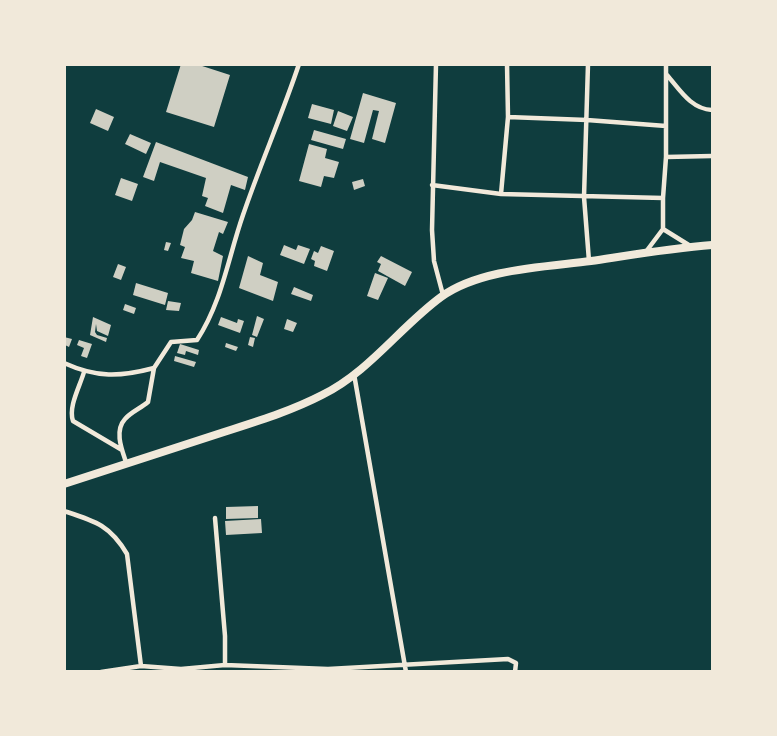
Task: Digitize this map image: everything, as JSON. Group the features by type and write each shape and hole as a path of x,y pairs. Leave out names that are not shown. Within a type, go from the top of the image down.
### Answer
{"highway":[{"path":"64,484 264,419 324,394 354,374 443,295 477,280 504,273 712,245"}],"street":[{"path":"126,462 119,436 121,427 124,420 148,402 154,368 171,342 197,340 209,321 224,280 242,216 298,64"},
{"path":"436,64 432,230 434,261 443,295"},
{"path":"501,194 508,117 507,64"},
{"path":"588,64 584,197 589,261"},
{"path":"645,253 663,229 666,64"},
{"path":"666,74 688,100 697,107 712,110"},
{"path":"508,117 666,126"},
{"path":"666,156 712,156"},
{"path":"432,185 501,194 663,198"},
{"path":"663,229 692,247"},
{"path":"64,363 84,372 115,376 154,368"},
{"path":"84,372 72,408 73,421 122,450"},
{"path":"354,374 405,672"},
{"path":"64,512 101,523 118,538 127,554 141,666"},
{"path":"215,518 225,636 225,664"},
{"path":"101,672 141,666 182,670 225,664 328,669 508,659 516,663 515,672"}],"building":[{"path":"181,64 196,64 230,75 214,127 166,112"},
{"path":"363,93 396,103 385,143 372,139 379,111 373,110 364,143 350,139"},
{"path":"312,104 334,110 331,124 308,118"},
{"path":"96,109 114,117 108,131 90,123"},
{"path":"338,111 353,117 347,131 333,126"},
{"path":"314,130 346,139 343,149 311,140"},
{"path":"130,134 151,143 146,154 125,144"},
{"path":"156,142 248,177 245,190 231,185 223,213 205,206 208,198 202,196 206,178 160,162 154,181 143,177"},
{"path":"309,144 327,149 325,158 339,162 334,178 324,176 321,187 299,181"},
{"path":"121,178 138,184 132,201 115,195"},
{"path":"363,179 365,186 354,190 352,182"},
{"path":"195,212 228,222 223,234 219,232 213,251 223,256 218,281 191,273 194,261 181,258 185,247 180,245 184,229 192,220"},
{"path":"166,242 171,243 168,251 164,250"},
{"path":"284,245 296,250 298,245 310,249 304,264 280,255"},
{"path":"321,246 334,251 327,271 314,266 315,261 311,259 314,251 318,253"},
{"path":"248,256 263,263 260,275 278,282 273,301 239,288"},
{"path":"381,256 412,272 405,286 378,271 381,264 377,262"},
{"path":"118,264 126,267 121,280 113,277"},
{"path":"375,273 388,278 378,300 367,296"},
{"path":"136,283 168,293 165,305 133,295"},
{"path":"294,287 313,295 311,301 291,294"},
{"path":"168,301 181,303 179,311 166,310"},
{"path":"125,304 136,308 134,314 123,310"},
{"path":"257,316 264,319 257,337 252,335"},
{"path":"93,317 111,325 108,336 97,331 96,324 95,332 107,338 106,342 90,335"},
{"path":"221,317 237,323 238,319 244,321 240,333 218,325"},
{"path":"287,319 297,323 293,332 284,329"},
{"path":"64,337 72,339 69,347 65,345"},
{"path":"250,337 255,338 253,347 248,345"},
{"path":"79,340 92,344 87,358 81,356 84,348 77,345"},
{"path":"226,343 238,347 236,351 225,347"},
{"path":"180,344 199,350 198,355 186,351 185,355 177,353"},
{"path":"175,356 196,362 194,367 174,361"},
{"path":"258,506 258,518 226,519 226,507"},
{"path":"261,519 262,533 226,535 225,521"}]}
